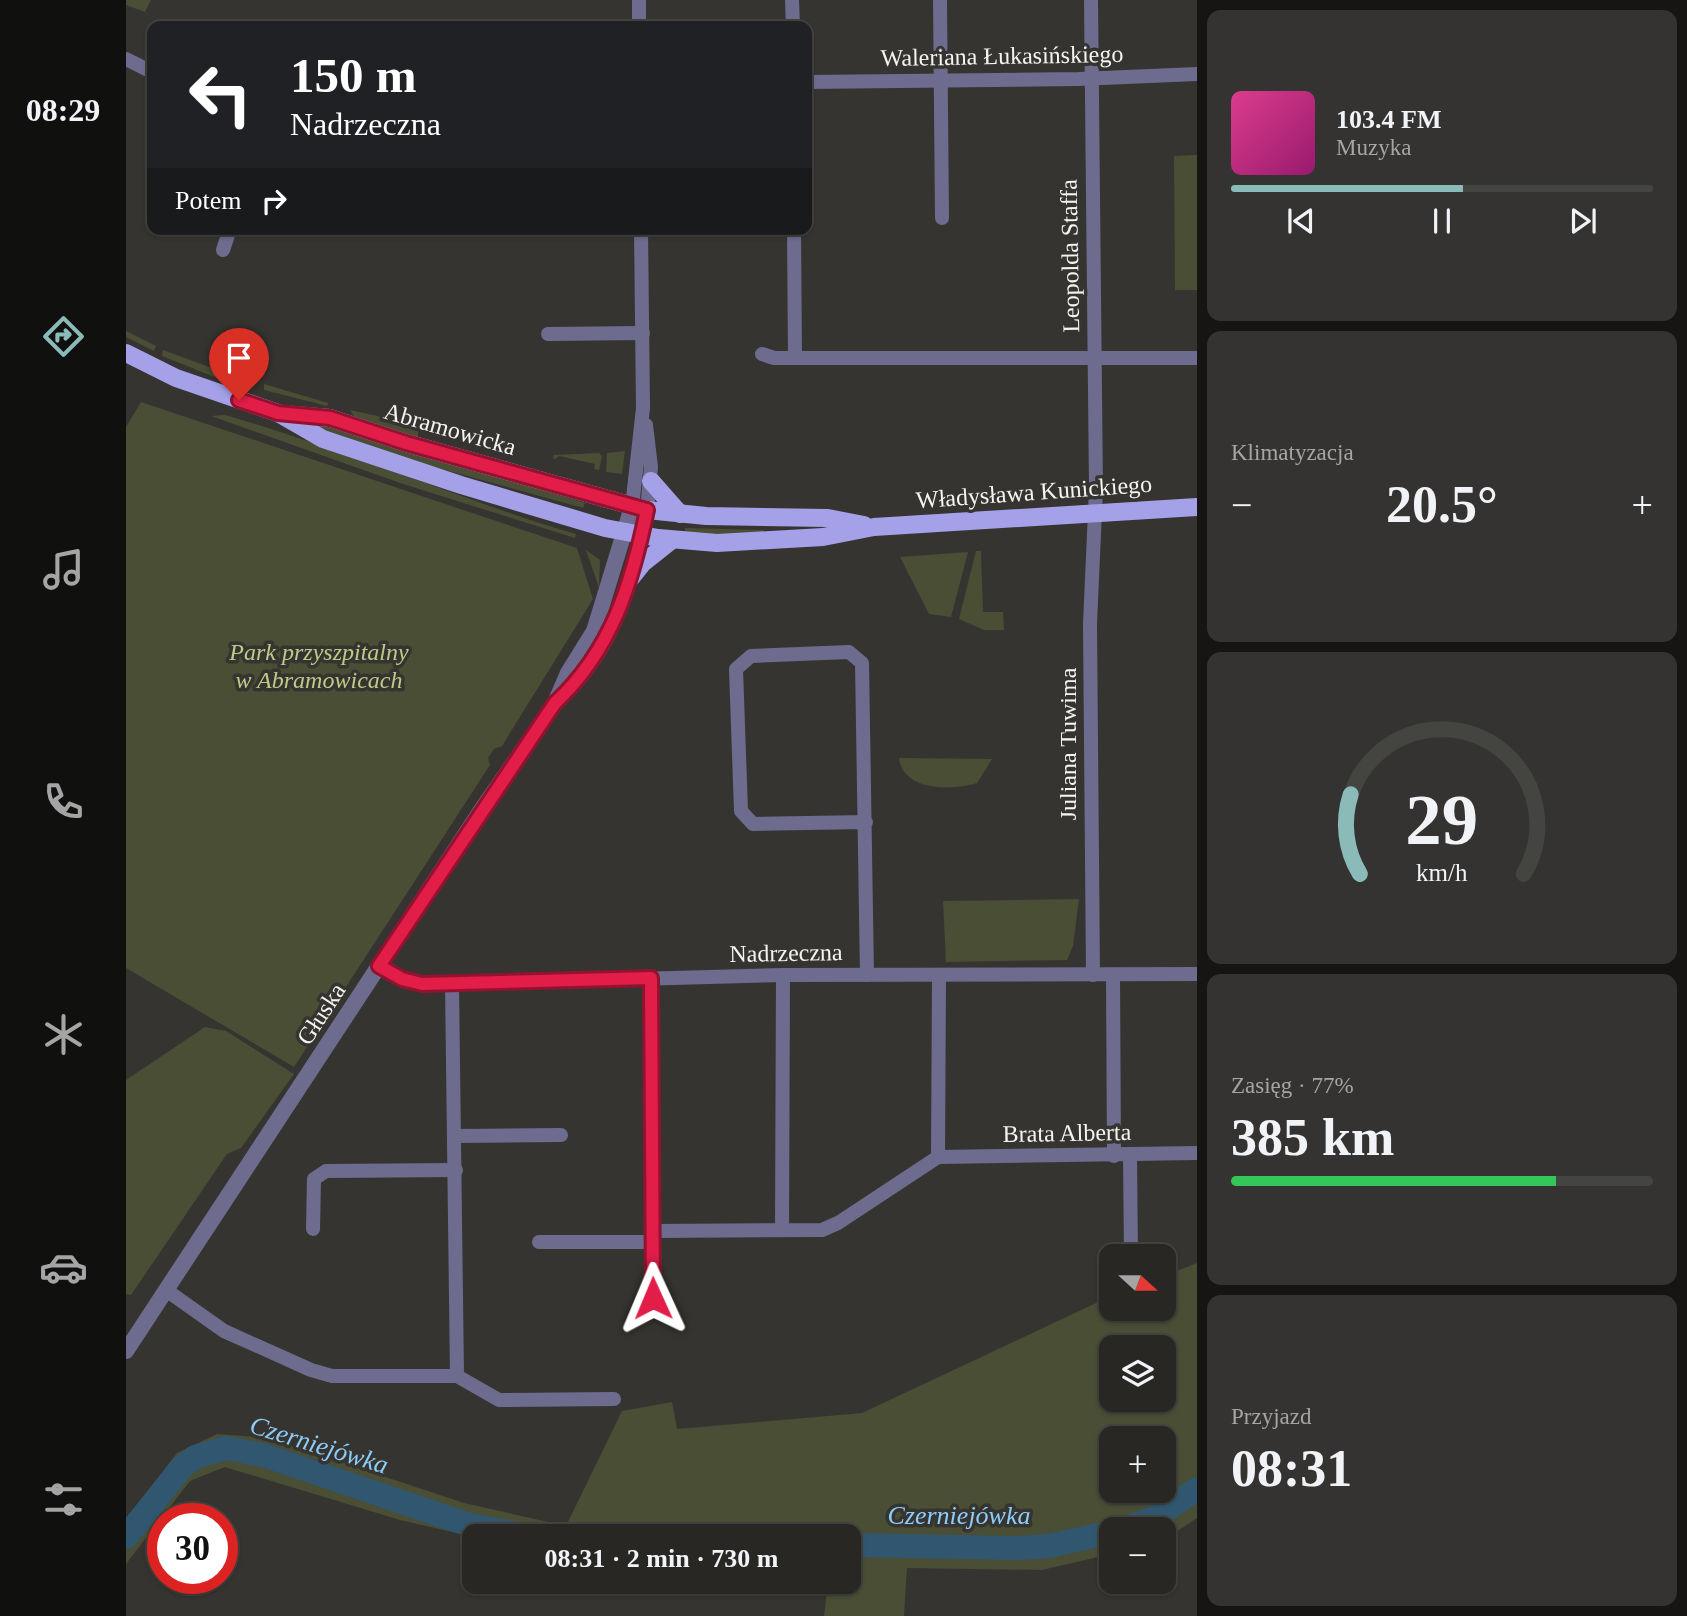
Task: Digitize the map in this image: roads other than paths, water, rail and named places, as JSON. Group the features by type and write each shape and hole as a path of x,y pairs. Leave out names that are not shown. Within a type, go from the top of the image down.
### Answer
{"main road":[{"name":"Abramowicka","path":"126,353 176,378 278,413 323,439 623,532"},
{"name":"Abramowicka","path":"278,413 330,418 406,443 639,508"},
{"path":"651,481 680,514"},
{"name":"Władysława Kunickiego","path":"623,532 672,540 730,542 810,538 874,527 1197,507"},
{"name":"Władysława Kunickiego","path":"639,508 680,514 828,518 874,527"},
{"path":"631,578 643,563 672,540"}],"street":[{"path":"639,0 639,21"},
{"path":"792,0 793,21"},
{"path":"940,0 942,218"},
{"name":"Leopolda Staffa","path":"1091,0 1094,513"},
{"path":"126,59 147,70"},
{"name":"Waleriana Łukasińskiego","path":"812,82 1197,74"},
{"path":"223,250 228,235"},
{"path":"639,508 643,408 641,235"},
{"path":"794,235 794,359"},
{"path":"548,334 643,333"},
{"path":"762,354 794,359 1197,358"},
{"path":"639,508 651,481 651,453 643,408"},
{"name":"Głuska","path":"555,703 568,673 594,631 623,532 639,508"},
{"name":"Głuska","path":"126,1351 555,703 582,675 606,640 631,578 642,535 639,508"},
{"name":"Juliana Tuwima","path":"1093,975 1090,624 1094,513"},
{"path":"866,822 753,824 741,811 736,668 751,656 849,652 862,663 866,822 867,975"},
{"name":"Nadrzeczna","path":"379,966 407,982 452,984 783,975 939,977 1197,974"},
{"path":"782,1229 783,975"},
{"path":"1113,975 1114,1156"},
{"path":"539,1242 782,1229 822,1230 838,1223 938,1157 939,977"},
{"path":"651,978 653,1298"},
{"path":"452,984 457,1376"},
{"path":"456,1136 561,1135"},
{"name":"Brata Alberta","path":"938,1157 1197,1153"},
{"path":"1130,1156 1131,1244"},
{"path":"313,1229 314,1179 326,1171 456,1170"},
{"path":"166,1290 224,1331 311,1370 346,1377 457,1376 499,1400 614,1399"}],"waterway":[{"name":"Czerniejówka","path":"126,1537 182,1467 195,1457 226,1448 263,1455 467,1524"},
{"name":"Czerniejówka","path":"1155,1517 1197,1489"},
{"name":"Czerniejówka","path":"861,1545 1019,1548 1049,1546 1099,1535"}],"park label":[{"name":"Park przyszpitalny w Abramowicach","path":"319,666"}]}
